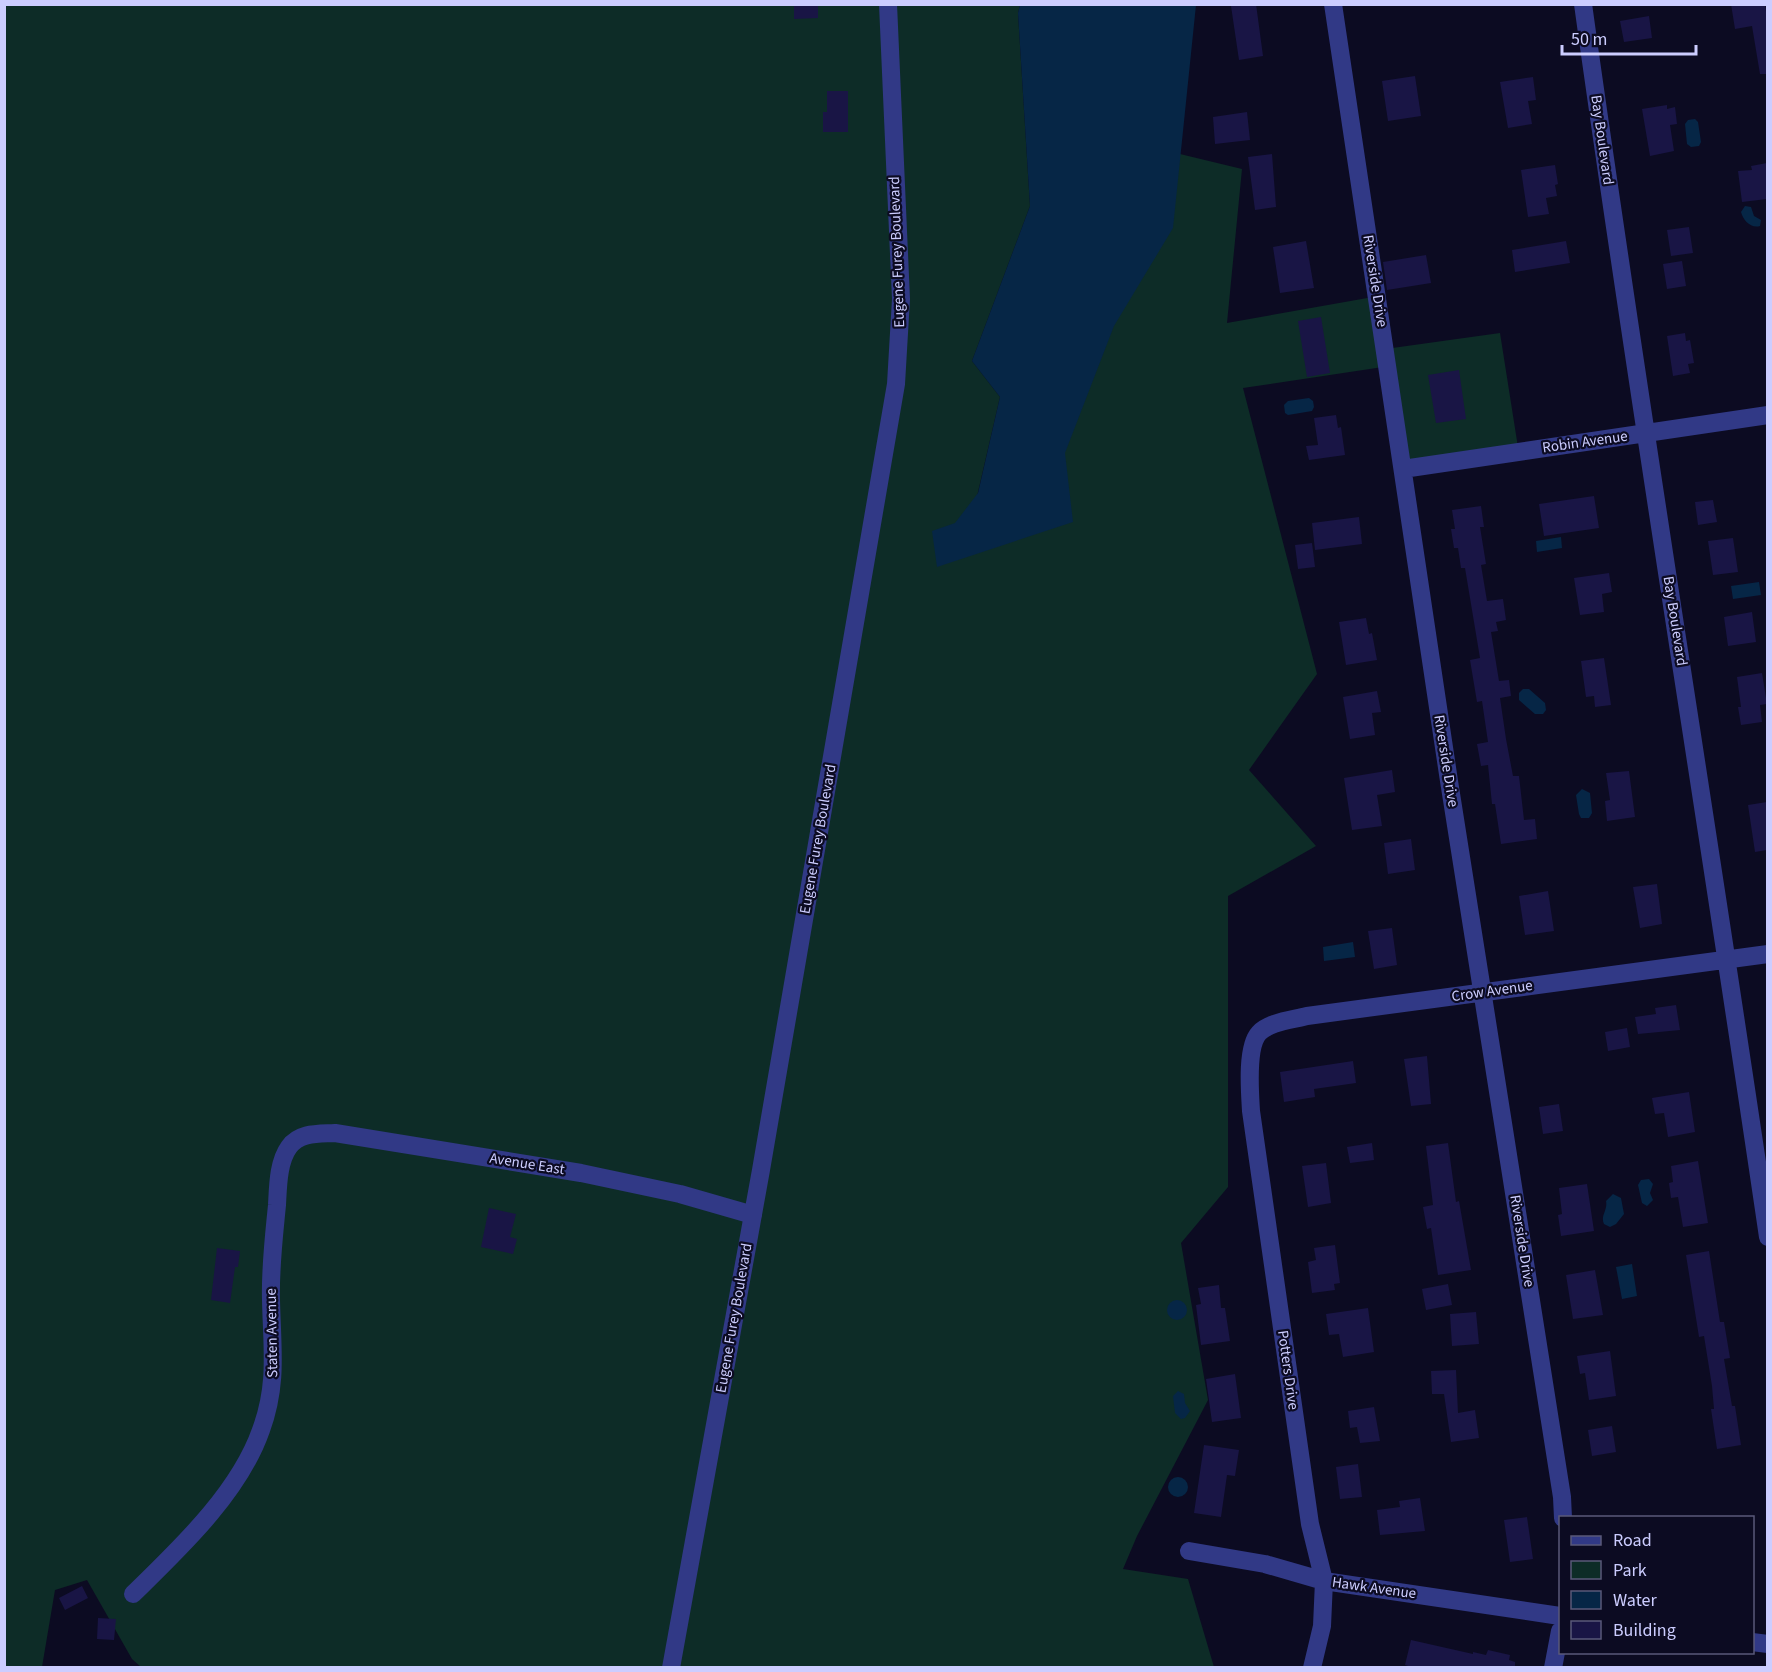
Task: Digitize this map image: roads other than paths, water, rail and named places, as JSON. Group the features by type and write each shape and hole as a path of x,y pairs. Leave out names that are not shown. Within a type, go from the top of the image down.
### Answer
{"street":[{"name":"Eugene Furey Boulevard","path":"671,1668 753,1215 896,384 901,299 888,4"},
{"name":"Riverside Drive","path":"1334,4 1449,782 1562,1497 1563,1516"},
{"name":"Bay Boulevard","path":"1583,4 1646,434 1728,960 1767,1237"},
{"name":"Robin Avenue","path":"1403,469 1767,416"},
{"name":"Crow Avenue","path":"1250,1071 1254,1040 1259,1032 1270,1026 1307,1016 1767,954"},
{"name":"Potters Drive","path":"1250,1071 1251,1111 1308,1513 1324,1581 1322,1626 1312,1668"},
{"name":"Avenue East","path":"298,1139 309,1134 335,1133 570,1172 680,1194 753,1215"},
{"name":"Staten Avenue","path":"133,1594 193,1534 237,1476 261,1433 273,1383 271,1271 278,1182 289,1147 298,1139"},
{"name":"Hawk Avenue","path":"1189,1551 1265,1564 1324,1581 1559,1616"},
{"path":"1553,1668 1559,1636"}],"water":[{"path":"1020,5 1196,5 1173,228 1114,326 1065,453 1073,522 937,567 932,531 955,523 978,493 1000,397 972,361 1030,206 1018,13"},
{"path":"1695,119 1698,122 1701,142 1699,146 1691,147 1687,144 1685,124 1688,120"},
{"path":"1745,206 1751,207 1754,216 1761,220 1760,226 1751,225 1746,221 1741,212"},
{"path":"1309,398 1313,401 1312,411 1288,415 1285,413 1284,405 1288,401"},
{"path":"1561,537 1562,548 1537,552 1536,541"},
{"path":"1759,582 1761,595 1733,599 1731,586"},
{"path":"1523,689 1529,689 1545,703 1546,710 1543,714 1535,714 1519,700 1519,693"},
{"path":"1582,789 1590,793 1592,813 1589,818 1581,818 1579,814 1576,795"},
{"path":"1353,942 1355,957 1324,961 1323,947"},
{"path":"1649,1179 1653,1184 1650,1193 1653,1200 1647,1206 1642,1203 1638,1185 1641,1180"},
{"path":"1613,1194 1621,1198 1624,1214 1616,1224 1610,1227 1604,1224 1603,1218 1606,1201"},
{"path":"1632,1264 1637,1296 1622,1299 1616,1267"},
{"path":"1177,1300 1184,1303 1187,1310 1184,1317 1177,1320 1170,1317 1167,1310 1170,1303"},
{"path":"1178,1391 1184,1394 1185,1403 1190,1411 1185,1418 1181,1419 1175,1413 1173,1396"},
{"path":"1178,1477 1185,1480 1188,1487 1185,1494 1178,1497 1171,1494 1168,1487 1171,1480"}]}
